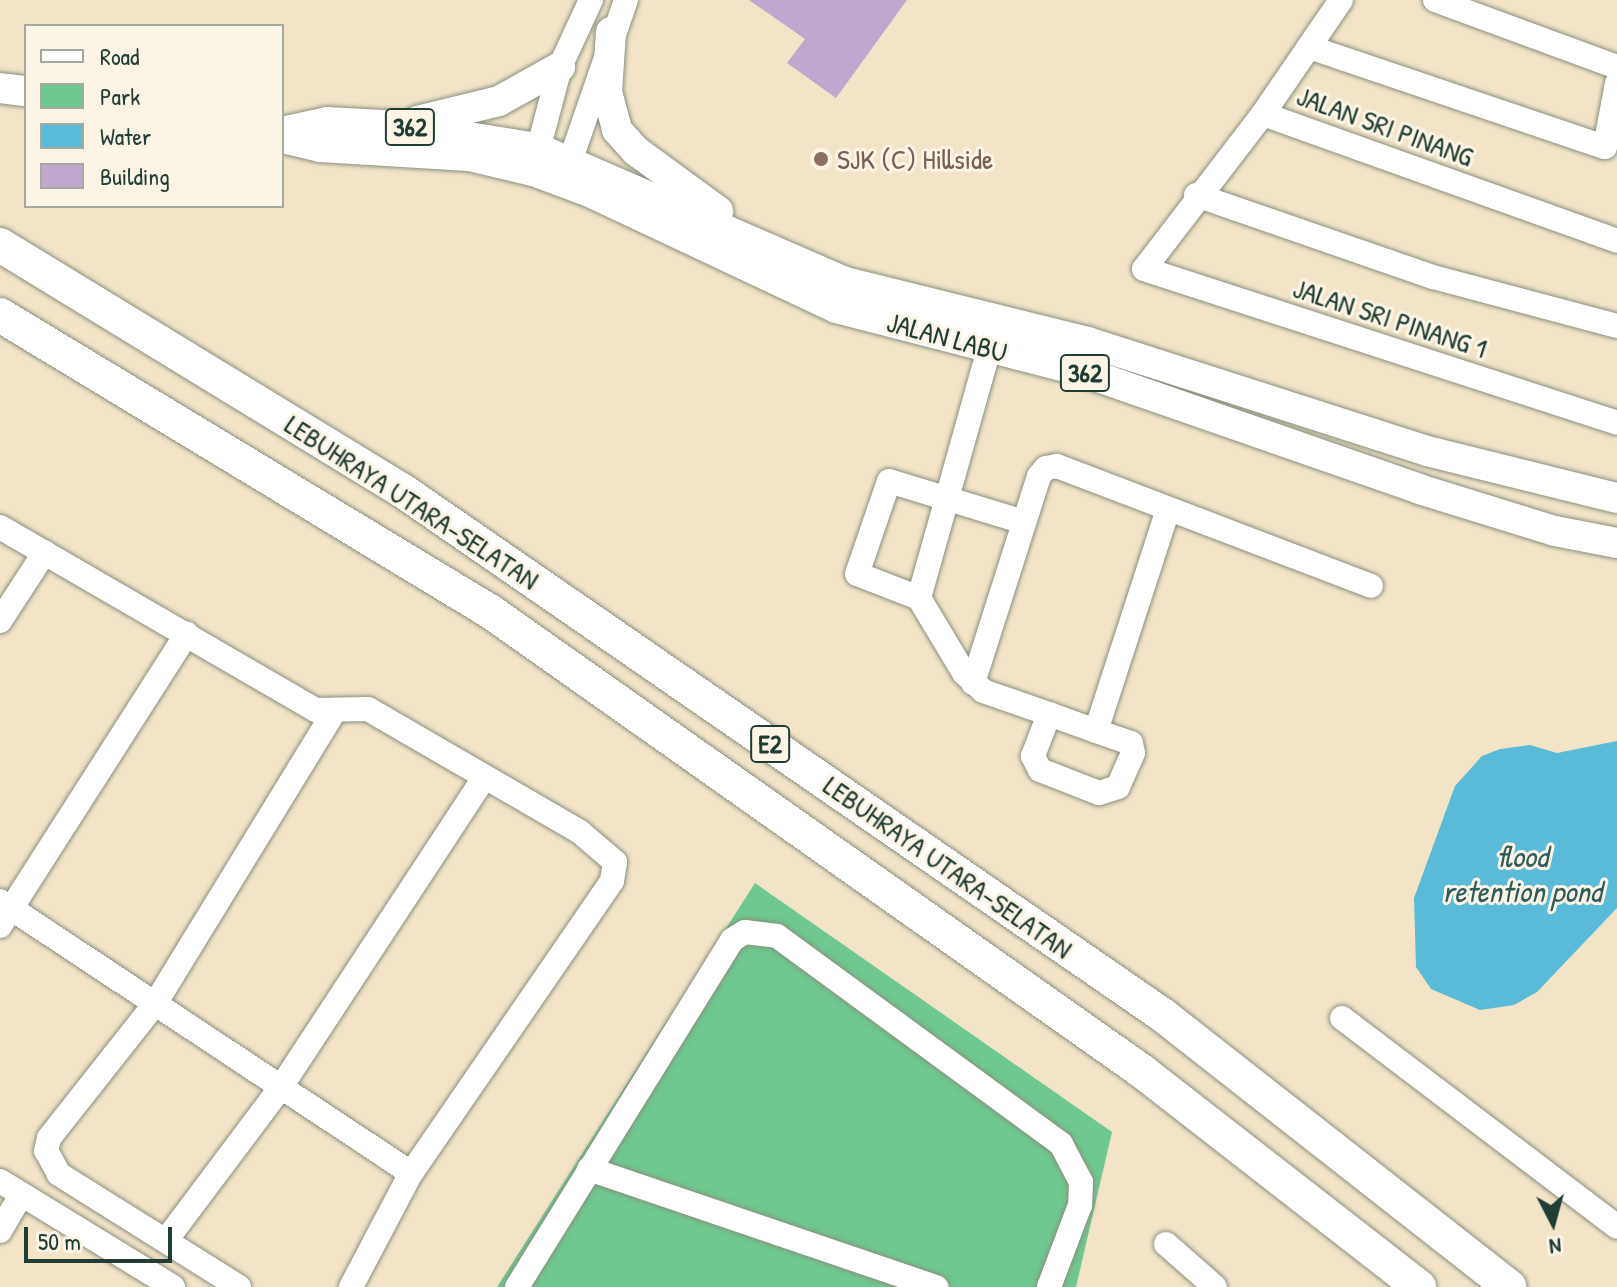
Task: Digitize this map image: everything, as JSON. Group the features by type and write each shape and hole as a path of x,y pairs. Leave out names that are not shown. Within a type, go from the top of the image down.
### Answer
{"highway":[{"name":"LEBUHRAYA UTARA–SELATAN","path":"0,245 403,491 1085,961 1164,1016 1510,1287"},
{"name":"LEBUHRAYA UTARA–SELATAN","path":"0,315 491,612 1143,1072 1419,1287"}],"main road":[{"path":"611,32 607,92 617,130 636,151 767,247"},
{"path":"400,126 499,101 560,67"},
{"path":"0,88 24,91"},
{"name":"JALAN LABU","path":"284,134 327,122 400,126 535,160 767,247 845,282 1088,342 1427,451 1617,498"},
{"name":"JALAN LABU","path":"284,136 320,147 535,160"},
{"name":"JALAN LABU","path":"566,170 836,308 1081,371 1540,526 1617,543"},
{"path":"1558,482 1598,489 1617,477"}],"street":[{"path":"535,160 560,67 591,0"},
{"path":"566,170 611,32 626,0"},
{"name":"JALAN SRI PINANG","path":"1341,0 1263,114 1617,241"},
{"path":"1435,0 1617,67"},
{"path":"1309,47 1605,147 1617,83"},
{"path":"1263,114 1196,195 1433,277 1617,326"},
{"name":"JALAN SRI PINANG 1","path":"1196,195 1144,269 1617,423"},
{"path":"919,598 951,499 989,349"},
{"path":"973,683 1039,476 1057,466 1371,586"},
{"path":"1024,522 889,481 857,568 860,578 919,598 973,683 1134,748 1118,787 1106,793 1040,770 1034,763 1049,714"},
{"path":"1096,731 1168,509"},
{"path":"0,527 316,710 368,709 580,832 615,862 612,881 411,1173 351,1287"},
{"path":"0,621 45,552"},
{"path":"187,634 4,911 155,1004 411,1173"},
{"path":"239,1287 59,1174 46,1151 49,1138 155,1004 335,710"},
{"path":"167,1239 281,1087 485,777"},
{"path":"517,1287 732,940 745,932 777,936 1061,1144 1081,1182 1080,1205 1049,1287"},
{"path":"1342,1018 1617,1227"},
{"path":"589,1169 936,1287"},
{"path":"0,1181 171,1286"},
{"path":"0,1231 21,1195"},
{"path":"1166,1244 1207,1284"}],"green space":[{"path":"755,883 1112,1132 1076,1287 497,1287"}],"water":[{"name":"flood retention pond","path":"1617,741 1617,908 1537,992 1514,1005 1480,1010 1431,989 1416,967 1414,898 1455,786 1482,756 1500,749 1530,745 1557,753"}],"building":[{"path":"749,0 907,0 836,98 787,63 805,39"}],"place":[{"name":"SJK (C) Hillside","path":"821,159"}]}
